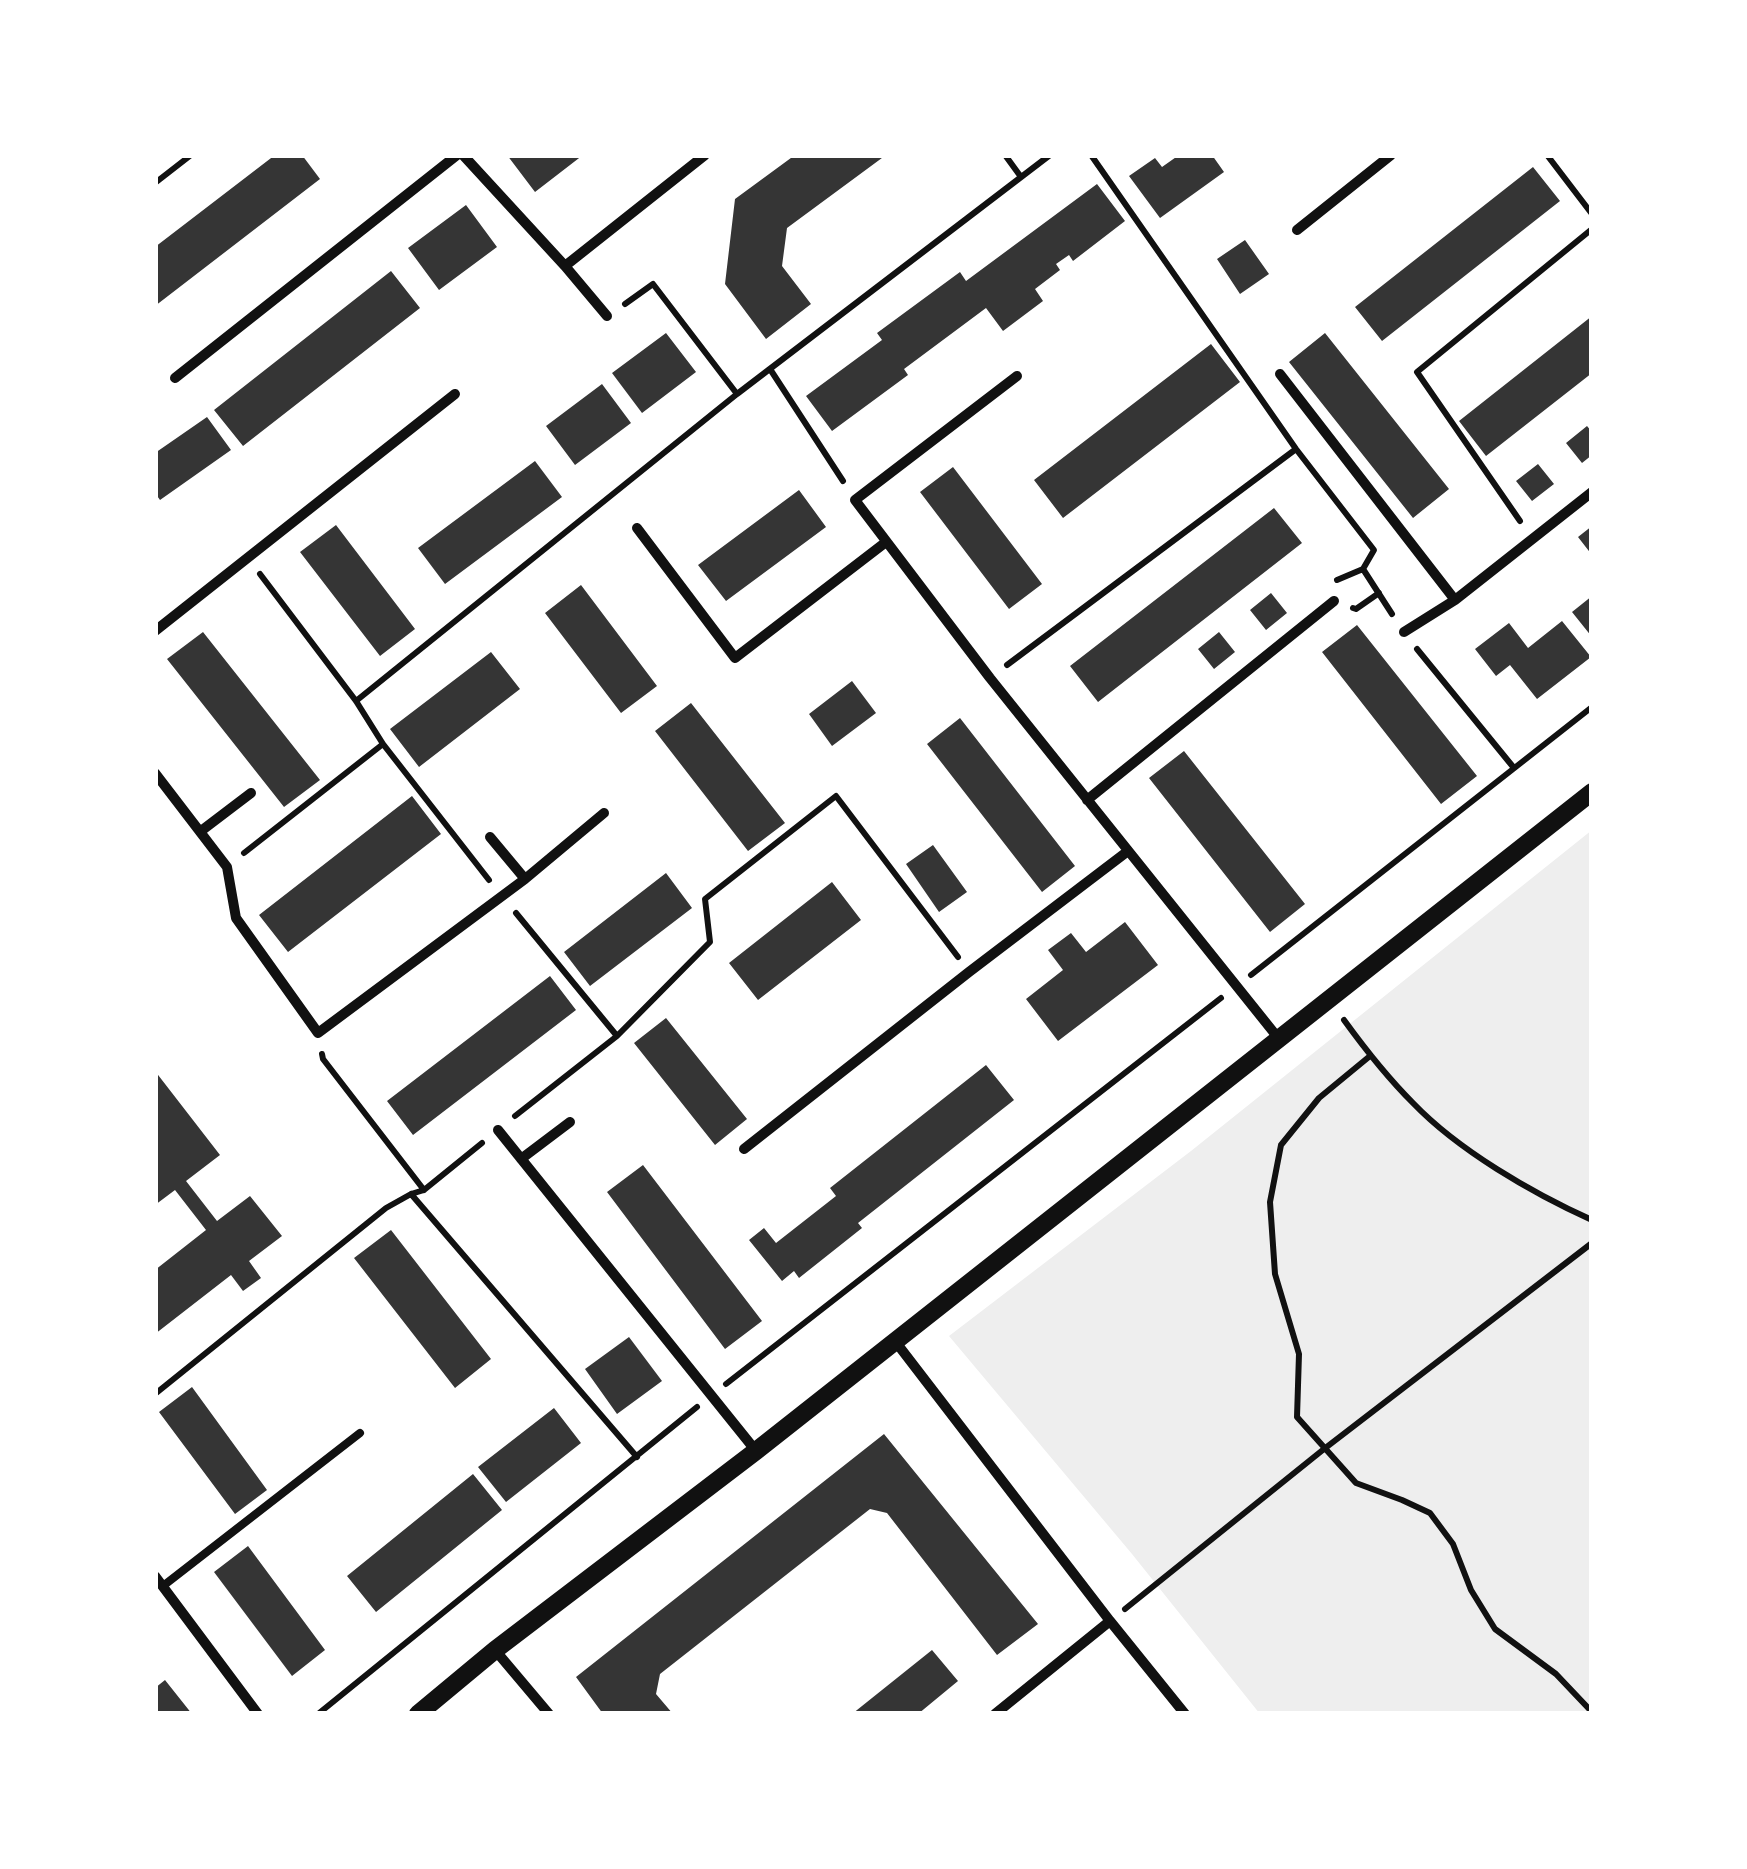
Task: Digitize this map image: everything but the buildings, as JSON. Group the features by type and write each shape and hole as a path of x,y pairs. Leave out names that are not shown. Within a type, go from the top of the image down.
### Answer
{"street":[{"path":"175,378 460,155 608,316"},
{"path":"565,266 705,155"},
{"path":"1297,230 1390,155"},
{"path":"1280,374 1455,600"},
{"path":"1017,376 855,500 990,678 1280,1039"},
{"path":"155,631 455,394"},
{"path":"1404,632 1455,600 1592,492"},
{"path":"636,528 735,658 886,542"},
{"path":"1087,800 1334,602"},
{"path":"156,776 227,866 236,918 318,1033 525,879 604,813"},
{"path":"418,1714 1592,792"},
{"path":"202,830 251,793"},
{"path":"490,837 525,879"},
{"path":"744,1149 1128,851"},
{"path":"521,1159 570,1122"},
{"path":"498,1130 756,1451"},
{"path":"896,1341 1186,1714"},
{"path":"155,1576 258,1714"},
{"path":"995,1714 1110,1621"},
{"path":"496,1650 549,1714"}],"lane":[{"path":"163,1586 360,1434"}],"path":[{"path":"155,183 191,155"},
{"path":"1005,155 1021,177"},
{"path":"356,702 736,394 1050,155"},
{"path":"1091,155 1296,448 1374,550 1363,568 1404,632 1514,768"},
{"path":"1547,155 1592,214"},
{"path":"1532,539 1416,372 1592,229"},
{"path":"608,316 653,284 736,394"},
{"path":"770,369 855,500"},
{"path":"990,678 1296,448"},
{"path":"248,559 383,744 617,1036"},
{"path":"318,1714 712,1395 1592,707"},
{"path":"227,866 383,744"},
{"path":"155,1394 386,1208 424,1190 617,1036 710,942 706,899 836,796 969,972"},
{"path":"1328,999 1370,1056 1415,1106 1464,1146 1549,1201 1592,1220"},
{"path":"318,1033 323,1059 424,1190"},
{"path":"1370,1056 1319,1098 1282,1145 1270,1202 1275,1274 1299,1354 1296,1417 1356,1483 1430,1514 1453,1544 1472,1590 1495,1629 1556,1674 1592,1712"},
{"path":"411,1194 637,1457"},
{"path":"1110,1621 1324,1449 1592,1243"}],"shaded area":[{"path":"1592,830 1592,1714 1260,1714 949,1336 1191,1151"}]}
